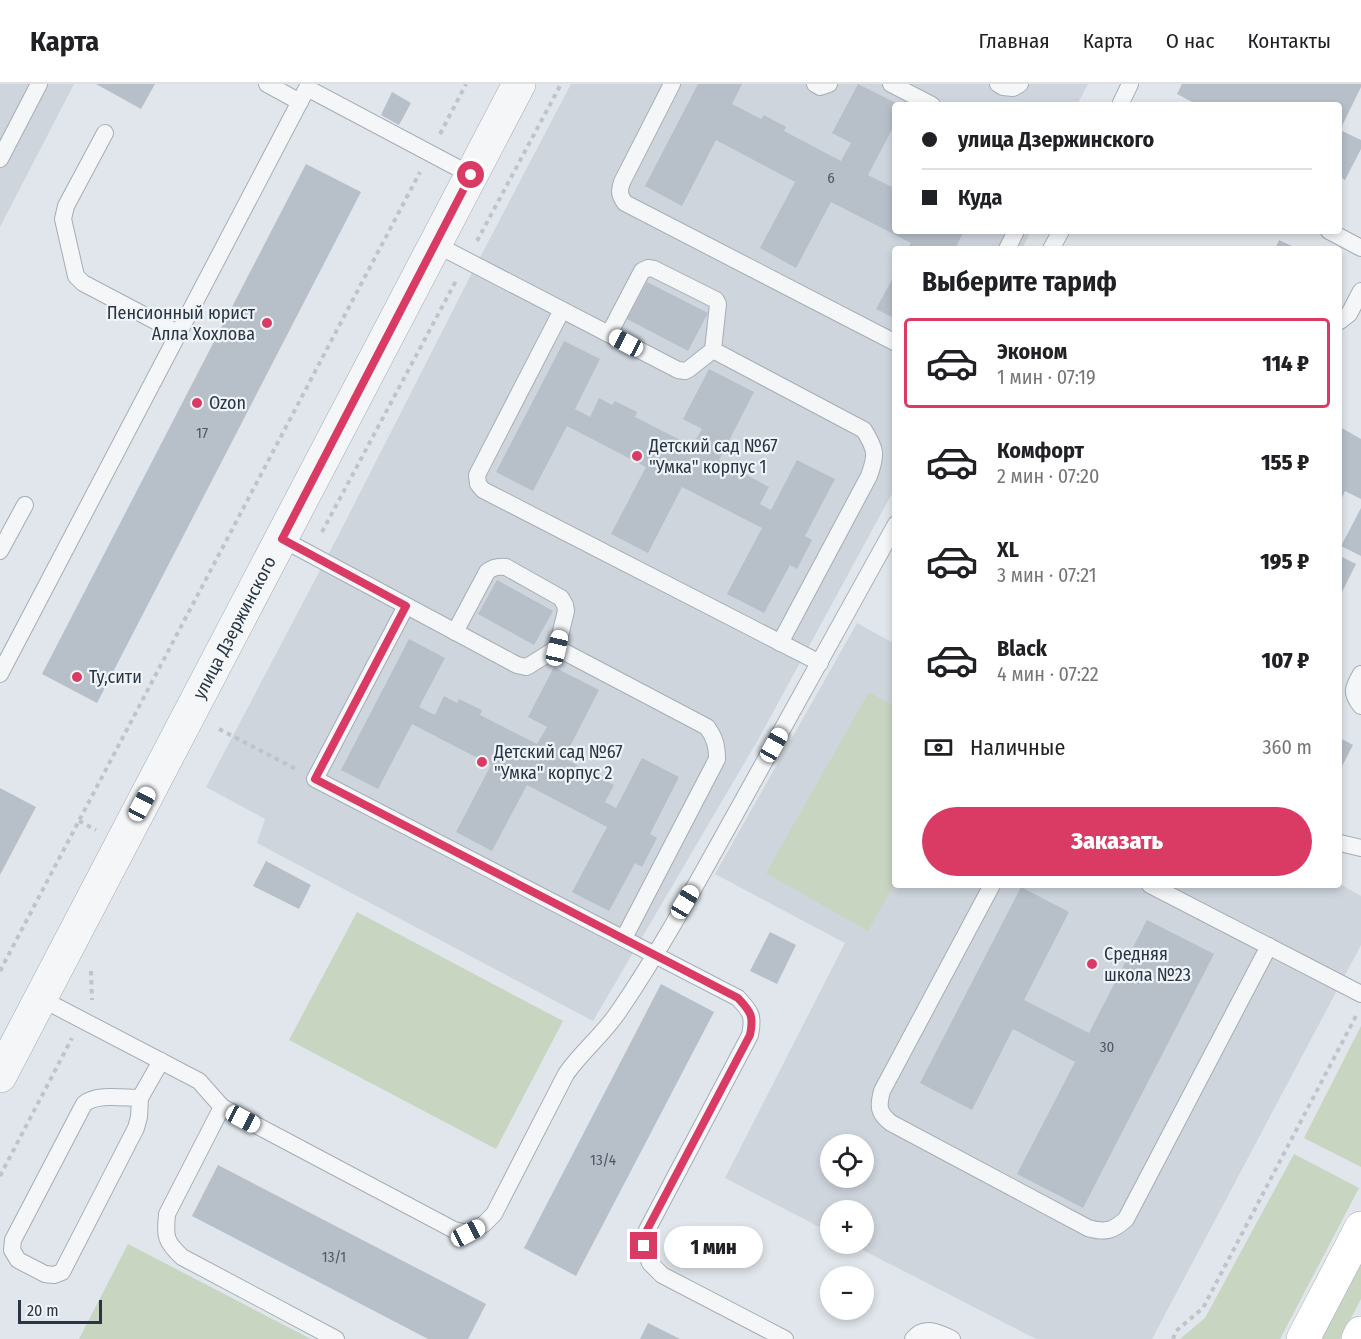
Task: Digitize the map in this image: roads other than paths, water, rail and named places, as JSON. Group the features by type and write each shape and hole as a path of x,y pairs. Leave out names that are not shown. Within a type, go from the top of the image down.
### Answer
{"main road":[{"path":"1303,1339 1361,1228"},
{"path":"1358,1339 1361,1333"}],"street":[{"name":"улица Дзержинского","path":"0,1076 519,84"}],"lane":[{"path":"0,159 6,131 39,84"},
{"path":"267,84 305,91 471,175"},
{"path":"672,84 622,182 619,191 625,202 892,341"},
{"path":"814,84 820,87 829,84"},
{"path":"891,84 926,102"},
{"path":"998,84 1013,88 1020,84"},
{"path":"1122,102 1131,84"},
{"path":"0,674 305,91"},
{"path":"105,133 66,206 63,219 76,276 83,283 178,333"},
{"path":"1335,234 1361,248"},
{"path":"435,244 678,370 689,369 712,350 719,308 716,300 648,268 642,271 609,334"},
{"path":"1342,319 1348,314 1361,291"},
{"path":"562,310 477,475 478,484 483,490 820,663"},
{"path":"712,350 864,430 874,446 875,460 869,476 780,643"},
{"path":"0,551 25,505"},
{"path":"40,998 198,1082 222,1107 454,1230 468,1233 484,1224 494,1214 566,1074 574,1062 610,1024 655,954 892,531"},
{"path":"282,539 406,606 517,665 526,667 557,648 566,611 565,605 561,598 506,567 500,566 487,572 455,632"},
{"path":"406,606 315,779 738,998 750,1011 752,1024 750,1035 647,1230 644,1246 650,1263 662,1275 785,1339"},
{"path":"557,648 707,727 714,736 717,747 717,759 624,938"},
{"path":"1361,674 1353,688 1354,697 1361,706"},
{"path":"1342,843 1361,848"},
{"path":"990,888 882,1091 879,1101 880,1110 891,1123 1088,1228 1098,1231 1118,1226 1126,1219 1269,946"},
{"path":"1156,888 1361,994"},
{"path":"140,1098 96,1098 84,1104 13,1240 12,1250 18,1260 45,1274 54,1275 62,1272 136,1128 140,1098 160,1061"},
{"path":"222,1107 167,1214 165,1230 169,1245 182,1257 336,1339"},
{"path":"913,1339 917,1334 926,1331 936,1331 952,1339"}],"place":[{"name":"Пенсионный юрист Алла Хохлова","path":"267,323"},
{"name":"Ozon","path":"197,403"},
{"name":"Детский сад №67 \"Умка\" корпус 1","path":"637,456"},
{"name":"Ту,сити","path":"77,677"},
{"name":"Детский сад №67 \"Умка\" корпус 2","path":"482,762"},
{"name":"Средняя школа №23","path":"1092,964"}]}
